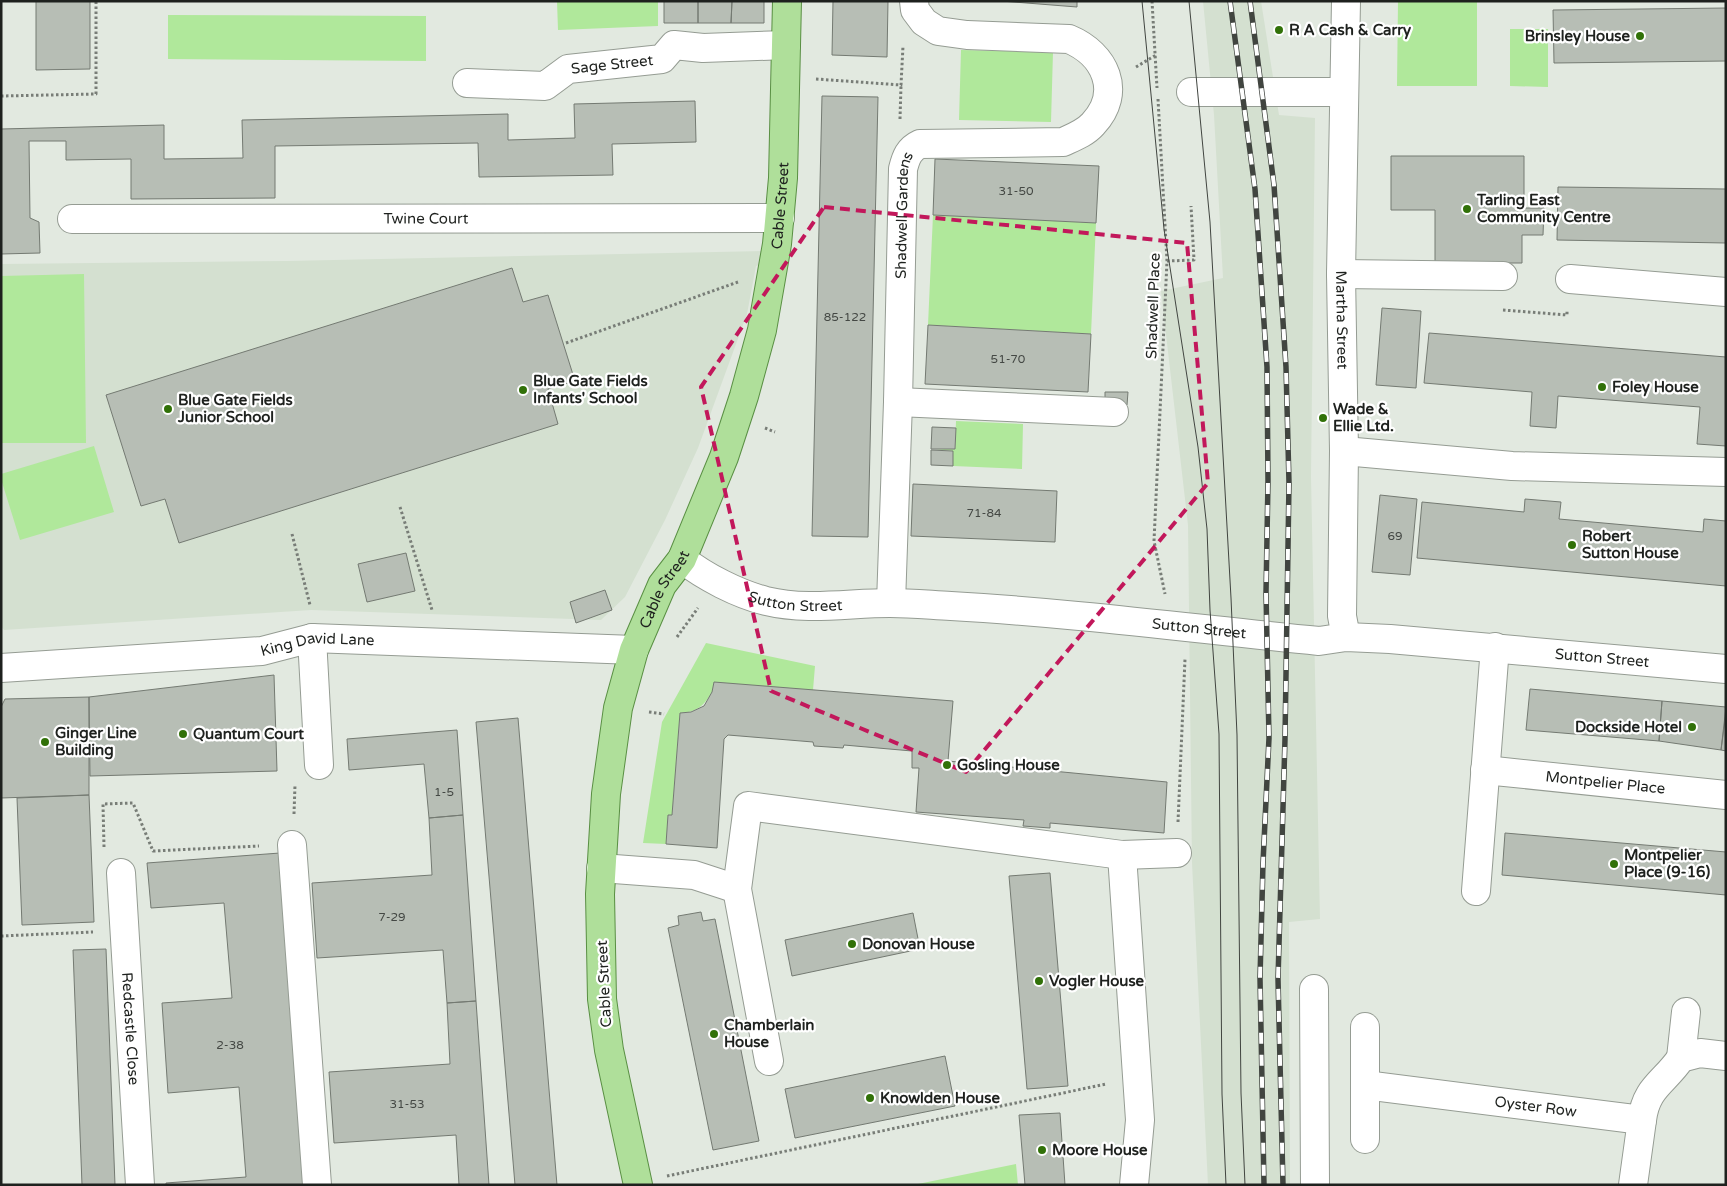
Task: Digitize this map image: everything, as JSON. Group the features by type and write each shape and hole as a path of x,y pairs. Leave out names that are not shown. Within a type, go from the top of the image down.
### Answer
{"main road":[{"name":"Cable Street","path":"638,1185 609,1050 602,999 600,894 606,794 618,708 634,650 662,585 682,559 724,457 762,330 772,279 780,218 783,178 787,1"}],"street":[{"name":"Martha Street","path":"1346,1 1340,274 1344,451 1342,616 1346,638"},
{"name":"Shadwell Gardens","path":"891,603 903,169 907,155 913,147 920,144 1063,142 1080,135 1094,124 1104,110 1108,98 1108,84 1104,70 1095,55 1083,44 1069,38 938,32 924,22 914,6"},
{"name":"Sage Street","path":"467,83 545,86 568,68 662,59 674,45 703,48 786,45"},
{"path":"1191,92 1344,92"},
{"name":"Twine Court","path":"72,219 780,218"},
{"path":"1340,274 1503,276"},
{"path":"1570,279 1726,292"},
{"path":"898,402 1114,412"},
{"path":"1344,451 1512,466 1726,472"},
{"name":"Sutton Street","path":"682,559 694,569 743,594 786,605 817,607 891,603 1004,609 1320,641 1346,638 1390,639 1726,669"},
{"path":"307,770 312,638"},
{"name":"King David Lane","path":"1,668 262,651 312,638 634,650"},
{"path":"1476,891 1495,647"},
{"name":"Montpelier Place","path":"1485,770 1726,795"},
{"path":"769,1061 737,889 748,806 1122,856 1177,853"},
{"path":"292,845 317,1185"},
{"path":"1122,856 1140,1120 1134,1185"},
{"name":"Redcastle Close","path":"112,863 140,1185"},
{"path":"601,868 694,875 737,889"},
{"path":"1314,989 1315,1185"},
{"path":"1633,1185 1644,1105 1650,1094 1681,1058 1686,1012"},
{"path":"1365,1027 1365,1139"},
{"path":"1681,1058 1700,1053 1726,1056"},
{"name":"Oyster Row","path":"1365,1085 1642,1120"}],"path":[{"path":"1,96 96,94 96,1"},
{"name":"Shadwell Place","path":"1152,1 1167,261 1154,541 1165,596"},
{"path":"815,80 902,85 903,39 914,6"},
{"path":"1167,261 1194,260 1190,206"},
{"path":"566,344 754,276 772,279"},
{"path":"400,507 433,615"},
{"path":"292,534 311,610"},
{"path":"1177,853 1185,656"},
{"path":"646,711 664,714"},
{"path":"112,863 103,804 133,803 153,851 292,845 307,770"},
{"path":"1,936 95,932"},
{"path":"664,1177 1137,1078"}],"highlighted area":[{"path":"824,207 1187,243 1208,483 966,772 771,691 701,387"}],"shaded area":[{"path":"1203,1 1261,1 1279,115 1315,118 1311,477 1320,919 1289,922 1290,1185 1208,1185 1192,863 1188,525 1161,291 1223,278 1214,115"},
{"path":"764,251 763,264 756,266 747,314 698,448 665,520 625,597 601,620 311,610 4,630 1,626 1,264 287,261"}],"green space":[{"path":"557,1 658,1 658,26 558,30"},
{"path":"1398,1 1477,1 1477,86 1397,86"},
{"path":"168,15 426,16 426,61 168,59"},
{"path":"1510,29 1548,29 1548,87 1510,86"},
{"path":"961,50 1053,52 1051,122 959,120"},
{"path":"933,215 1096,223 1091,334 928,325"},
{"path":"84,274 86,443 1,443 1,276"},
{"path":"956,421 1023,424 1022,469 953,466 953,451 936,449 955,449"},
{"path":"94,446 114,512 20,540 1,474"},
{"path":"706,643 815,666 813,690 712,692 706,701 695,710 680,713 672,815 668,815 666,844 643,843 662,722"},
{"path":"1016,1164 1018,1185 913,1185"}],"building":[{"path":"36,1 90,1 90,69 36,70"},
{"path":"664,1 698,1 698,23 664,23"},
{"path":"698,1 732,1 731,23 698,23"},
{"path":"732,1 764,1 764,23 731,23"},
{"path":"833,1 888,1 887,57 832,55"},
{"path":"1001,1 1077,1 1077,7"},
{"name":"Brinsley House","path":"1726,8 1726,61 1554,63 1553,10"},
{"path":"822,96 878,97 868,537 812,536"},
{"path":"695,101 696,142 612,144 613,175 479,177 478,143 275,146 275,198 131,199 131,159 66,160 66,141 29,141 30,218 39,222 40,253 1,254 1,129 164,125 164,159 243,158 242,120 508,114 508,140 575,138 574,104"},
{"name":"Tarling East Community Centre","path":"1391,156 1524,156 1524,208 1544,208 1543,235 1522,235 1522,263 1435,263 1435,210 1391,210"},
{"path":"935,159 1099,166 1096,223 933,215"},
{"path":"1558,187 1726,189 1726,243 1557,240"},
{"path":"512,268 523,302 548,295 575,381 548,389 558,424 179,543 165,499 141,506 106,395"},
{"path":"1382,308 1421,311 1416,388 1376,385"},
{"path":"928,325 1091,334 1088,392 925,384"},
{"name":"Foley House","path":"1429,333 1726,357 1726,446 1697,444 1700,407 1558,396 1556,428 1530,426 1532,392 1424,383"},
{"path":"1105,392 1128,392 1127,405 1105,404"},
{"path":"932,427 956,428 955,449 931,449"},
{"path":"931,450 953,451 953,466 931,465"},
{"path":"913,484 1057,491 1055,542 911,536"},
{"path":"1380,495 1417,499 1410,575 1372,572"},
{"name":"Robert Sutton House","path":"1525,499 1561,502 1559,519 1703,532 1704,519 1726,521 1726,586 1417,558 1422,502 1524,512"},
{"path":"406,553 415,591 367,602 358,564"},
{"path":"605,590 612,610 576,623 570,602"},
{"name":"Quantum Court","path":"274,675 277,771 90,776 89,697"},
{"name":"Gosling House","path":"714,682 953,701 948,761 1167,782 1164,833 1050,823 1050,828 1023,826 1024,820 916,812 919,768 912,768 912,751 844,745 843,748 814,746 813,742 728,735 724,739 717,848 666,844 668,815 672,815 680,713 691,712 704,706 712,692"},
{"path":"1530,689 1662,701 1659,741 1526,730"},
{"name":"Ginger Line Building","path":"89,697 89,795 1,798 1,707 5,699"},
{"name":"Dockside Hotel","path":"1662,701 1726,707 1721,750 1659,741"},
{"path":"1726,713 1726,751 1721,750"},
{"path":"518,718 557,1185 515,1185 476,722"},
{"path":"457,730 463,815 429,818 424,764 349,770 347,739"},
{"path":"89,795 94,922 22,925 17,798"},
{"path":"463,815 476,1001 447,1003 443,950 317,958 312,883 432,875 429,818"},
{"name":"Montpelier Place (9-16)","path":"1505,833 1726,852 1726,895 1502,875"},
{"path":"280,853 305,1185 166,1185 166,1183 246,1177 239,1087 168,1093 162,1003 232,998 224,903 151,908 147,863"},
{"name":"Vogler House","path":"1050,873 1068,1086 1027,1089 1009,876"},
{"name":"Chamberlain House","path":"701,912 703,921 715,919 759,1141 713,1150 668,928 679,925 678,916"},
{"name":"Donovan House","path":"913,913 920,949 792,976 785,940"},
{"path":"106,949 115,1185 82,1185 73,950"},
{"path":"476,1001 489,1185 459,1185 456,1135 334,1143 329,1072 450,1064 447,1003"},
{"name":"Knowlden House","path":"945,1056 955,1106 795,1138 785,1089"},
{"name":"Moore House","path":"1060,1113 1065,1185 1025,1185 1019,1115"}],"tram line":[{"path":"1142,1 1164,229 1198,447 1207,529 1210,610 1219,734 1222,1094 1226,1185"},
{"path":"1189,1 1210,222 1231,598 1237,735 1241,1093 1245,1185"}],"railway":[{"path":"1230,1 1255,189 1267,367 1268,481 1266,593 1269,738 1260,978 1264,1185"},
{"path":"1250,1 1274,185 1286,367 1289,483 1285,739 1278,979 1283,1185"}],"place":[{"name":"R A Cash & Carry","path":"1279,30"},
{"name":"Brinsley House","path":"1640,36"},
{"name":"Tarling East Community Centre","path":"1467,209"},
{"name":"Foley House","path":"1602,387"},
{"name":"Blue Gate Fields Infants' School","path":"523,390"},
{"name":"Blue Gate Fields Junior School","path":"168,409"},
{"name":"Wade & Ellie Ltd.","path":"1323,418"},
{"name":"Robert Sutton House","path":"1572,545"},
{"name":"Dockside Hotel","path":"1692,727"},
{"name":"Quantum Court","path":"183,734"},
{"name":"Ginger Line Building","path":"45,742"},
{"name":"Gosling House","path":"947,765"},
{"name":"Montpelier Place (9-16)","path":"1614,864"},
{"name":"Donovan House","path":"852,944"},
{"name":"Vogler House","path":"1039,981"},
{"name":"Chamberlain House","path":"714,1034"},
{"name":"Knowlden House","path":"870,1098"},
{"name":"Moore House","path":"1042,1150"}]}
